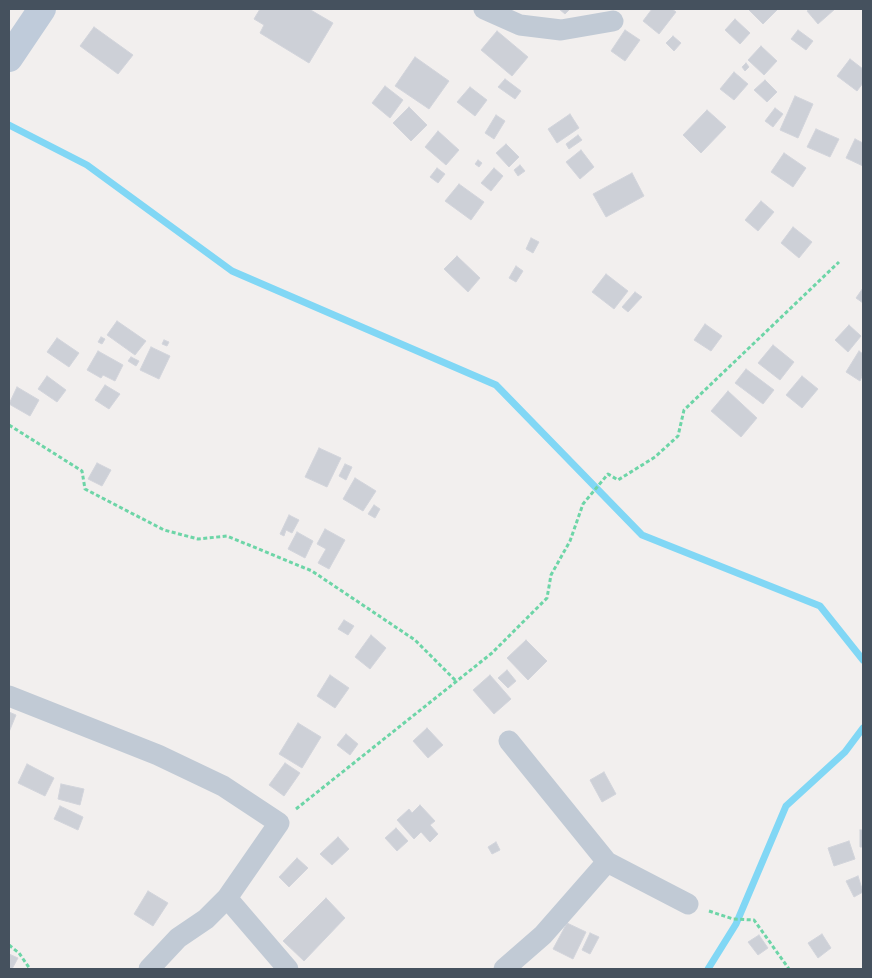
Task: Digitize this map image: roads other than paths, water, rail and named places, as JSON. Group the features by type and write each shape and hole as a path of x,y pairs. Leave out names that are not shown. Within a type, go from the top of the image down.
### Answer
{"street":[{"path":"9,58 42,9"},
{"path":"484,9 520,25 561,30 613,21"},
{"path":"9,696 149,752 223,786 279,823 227,898 206,919 178,938 149,969"},
{"path":"509,741 607,862 688,904"},
{"path":"504,969 543,935 607,862"},
{"path":"227,898 288,969"}],"waterway":[{"path":"9,125 87,165 232,271 496,385 642,535 820,606 863,660"},
{"path":"708,969 736,924 786,806 845,752 863,728"}]}
